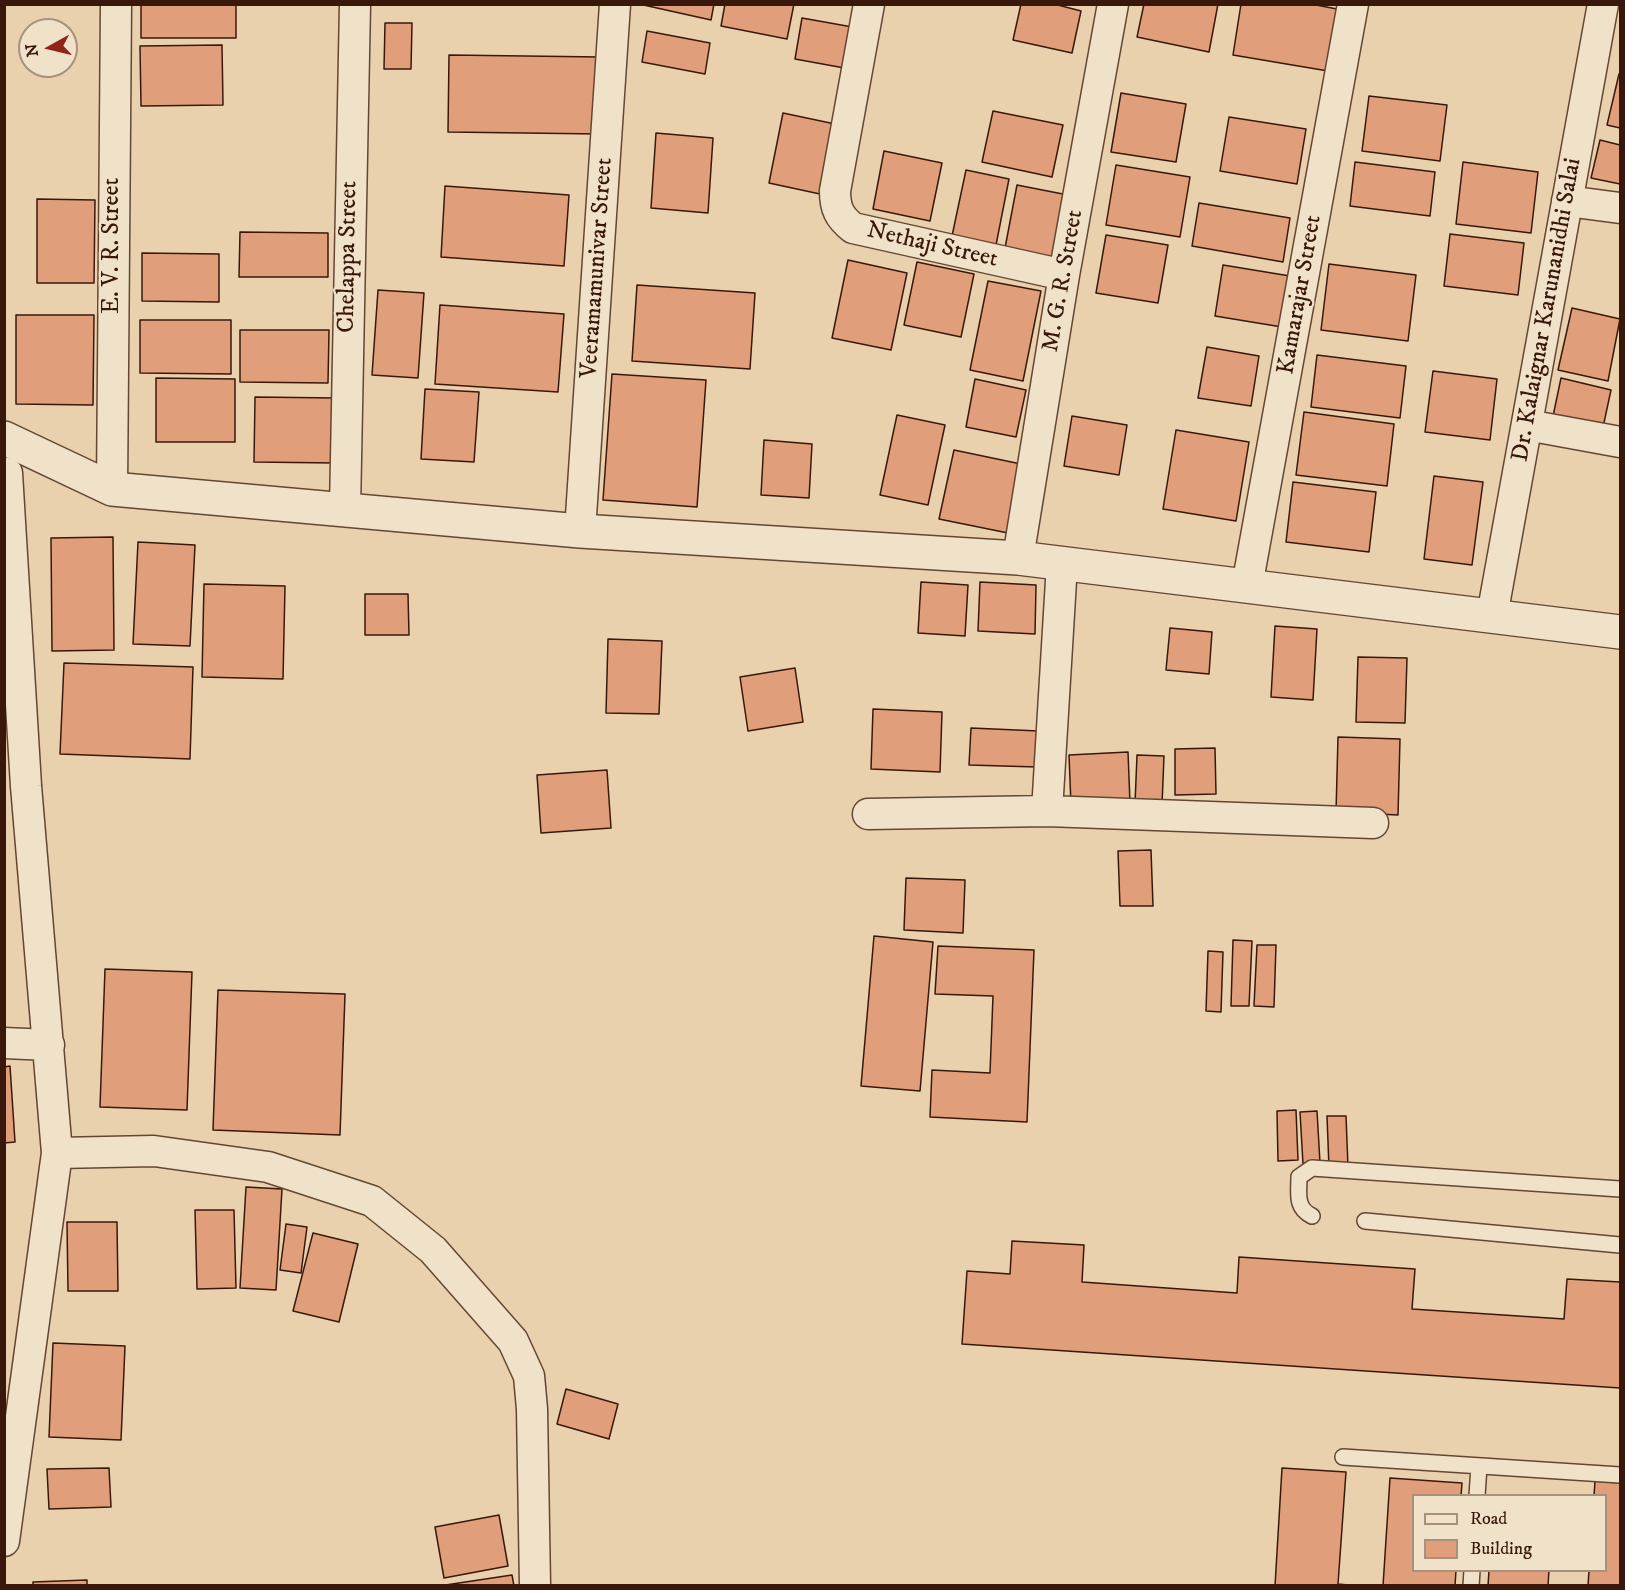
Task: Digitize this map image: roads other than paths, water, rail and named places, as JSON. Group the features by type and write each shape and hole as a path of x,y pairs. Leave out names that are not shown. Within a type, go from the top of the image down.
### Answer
{"street":[{"name":"E. V. R. Street","path":"112,489 116,4"},
{"name":"Chelappa Street","path":"345,509 355,4"},
{"name":"Veeramamunivar Street","path":"580,531 615,4"},
{"name":"Nethaji Street","path":"869,4 835,191 835,207 844,221 853,228 1064,275"},
{"name":"M. G. R. Street","path":"1018,558 1064,275 1113,4"},
{"name":"Kamarajar Street","path":"1247,586 1353,4"},
{"name":"Dr. Kalaignar Karunanidhi Salai","path":"1492,616 1603,4"},
{"path":"1568,201 1620,208"},
{"path":"1527,425 1620,442"},
{"path":"4,438 112,489 580,531 1018,558 1620,632"},
{"path":"4,1541 57,1153 49,1045 15,786 6,473 34,452"},
{"path":"1047,811 1062,564"},
{"path":"868,814 1047,811 1373,823"},
{"path":"4,1043 49,1045"},
{"path":"57,1153 154,1151 268,1167 372,1202 433,1250 513,1341 529,1376 532,1409 535,1586"}],"lane":[{"path":"1312,1216 1305,1213 1298,1202 1299,1177 1312,1168 1620,1189"},
{"path":"1365,1221 1620,1245"},
{"path":"1343,1457 1620,1475"},
{"path":"1477,1494 1479,1466"}]}
